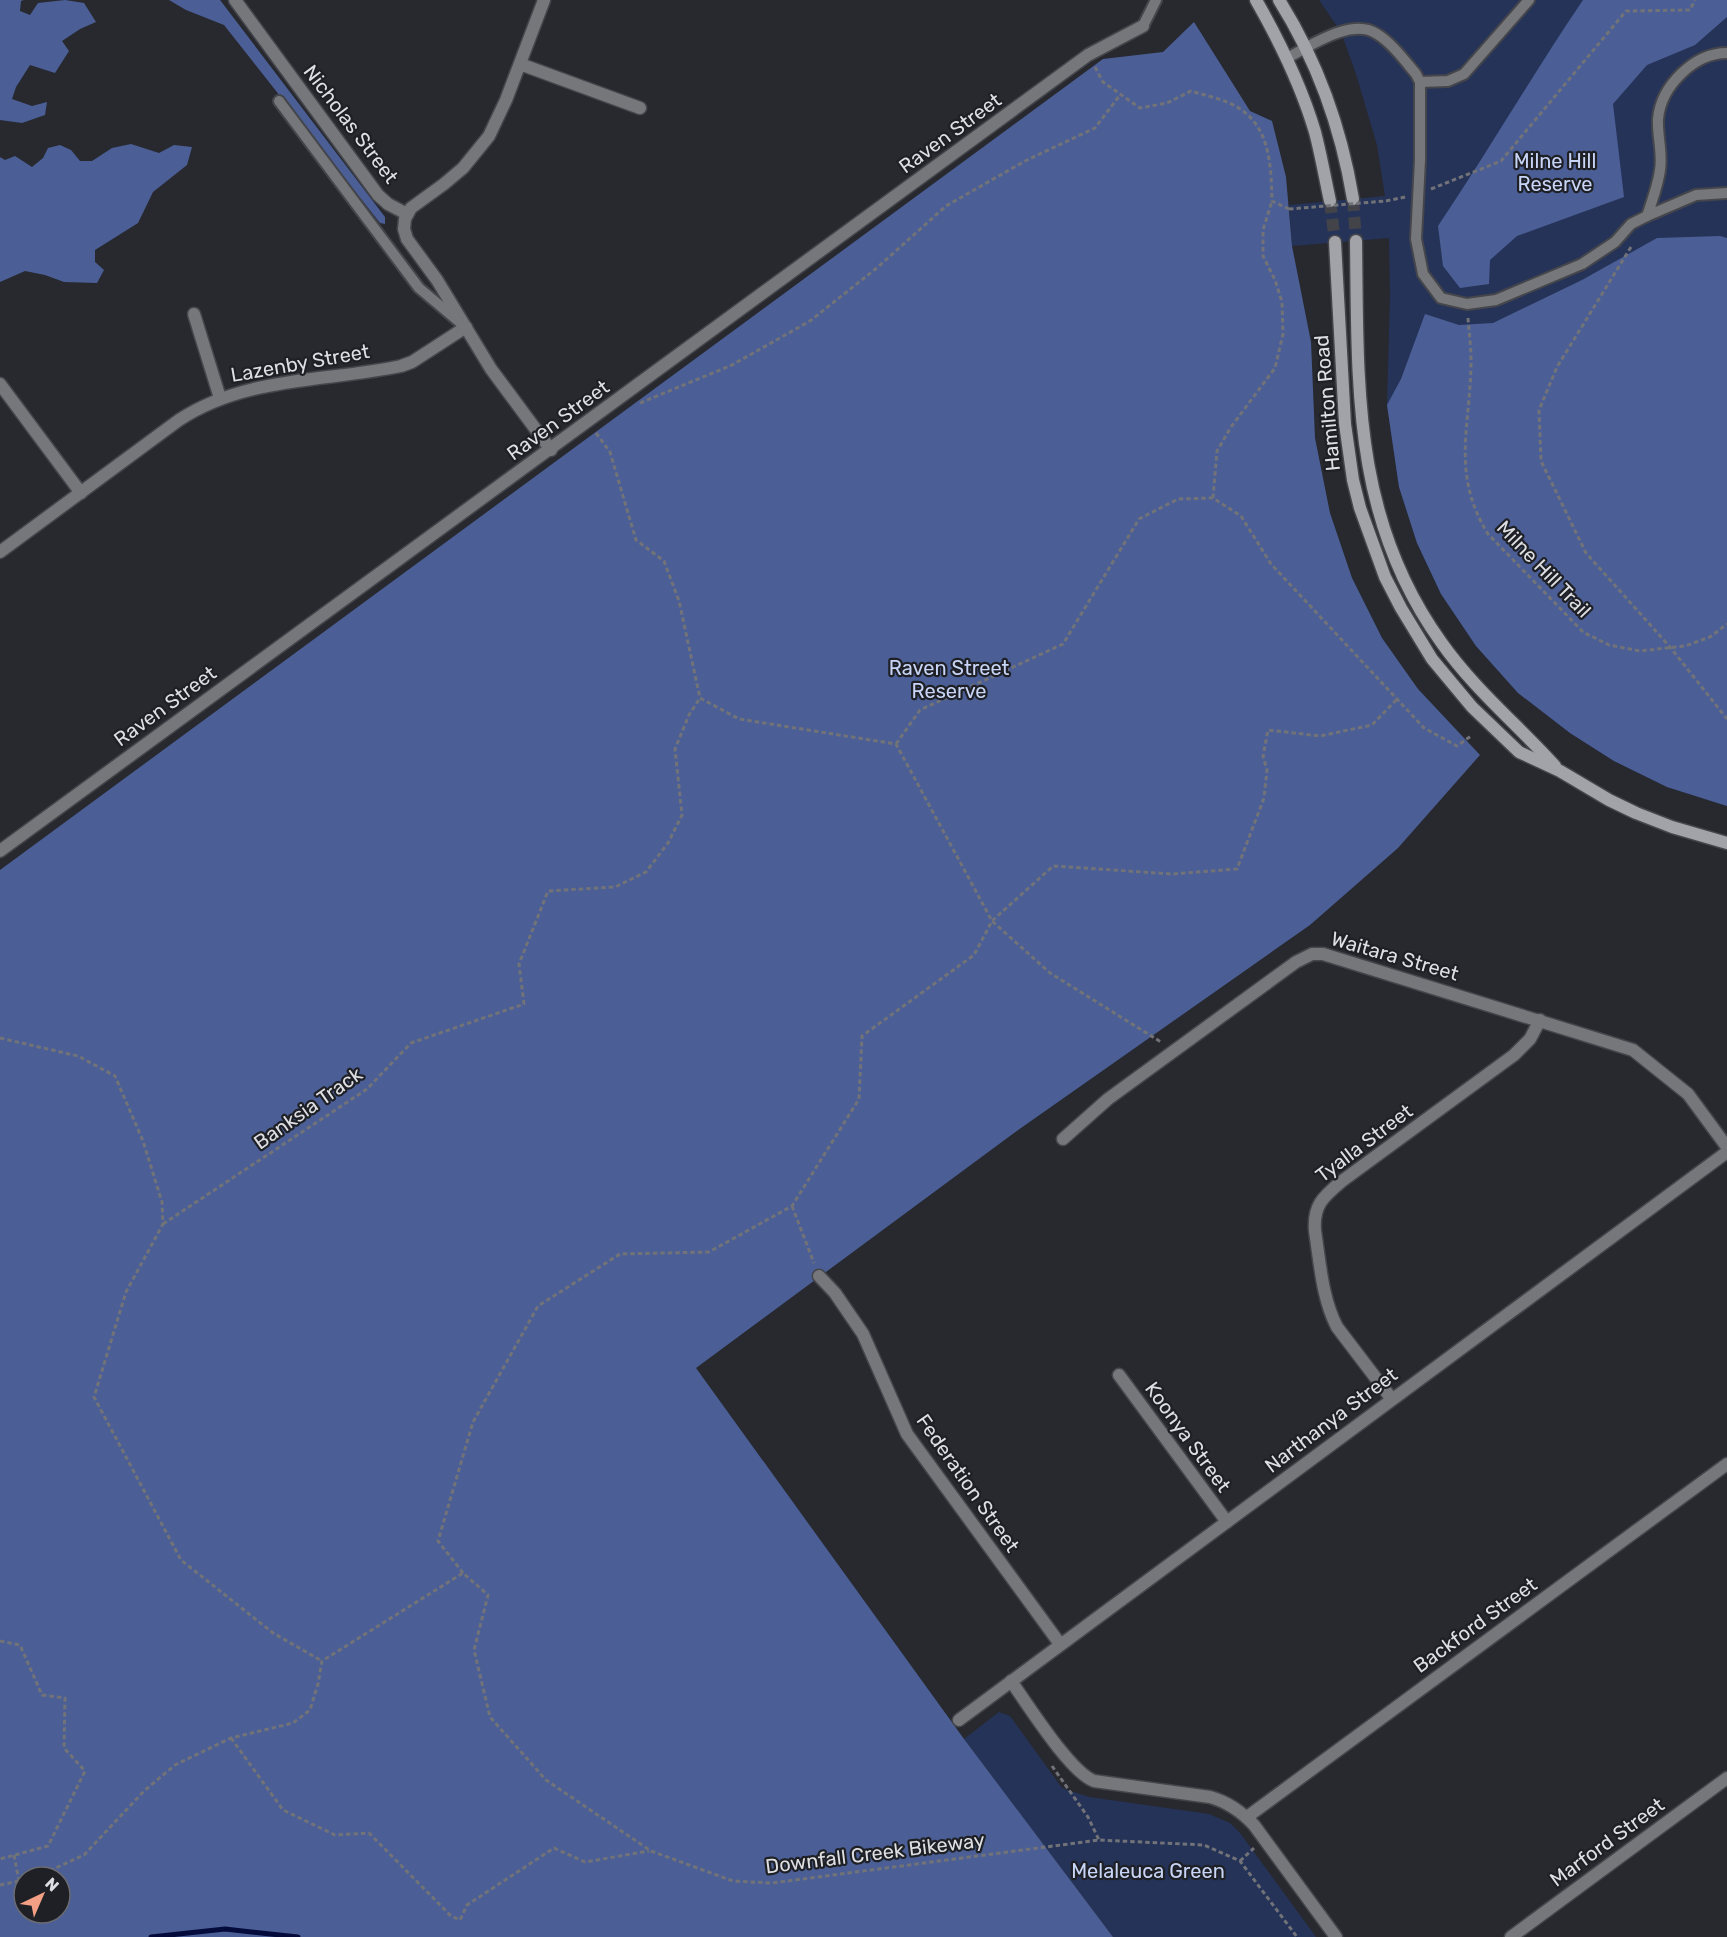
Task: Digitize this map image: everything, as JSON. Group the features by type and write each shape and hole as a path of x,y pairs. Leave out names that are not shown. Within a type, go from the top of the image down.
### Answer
{"main road":[{"path":"1256,0 1287,58 1315,132 1330,201"},
{"path":"1279,0 1307,48 1332,108 1348,169 1353,199"},
{"name":"Hamilton Road","path":"1356,241 1358,366 1362,432 1368,471 1385,534 1407,585 1440,641 1484,695 1531,739 1560,771"},
{"name":"Hamilton Road","path":"1335,242 1345,424 1348,453 1360,508 1385,577 1401,609 1432,659 1472,707 1519,752 1560,771 1636,813 1672,827 1727,843"}],"street":[{"name":"Nicholas Street","path":"235,0 378,195 388,204 407,214"},
{"path":"544,0 498,121 478,152 463,168 415,204 407,214 404,229 407,239 437,280 491,369 550,450"},
{"name":"Raven Street","path":"0,851 550,450 592,427 1088,55 1143,26"},
{"path":"520,64 640,108"},
{"path":"194,314 220,398"},
{"name":"Lazenby Street","path":"0,552 179,420 220,398 261,387 401,366 412,362 466,327"},
{"path":"0,384 81,493"},
{"name":"Waitara Street","path":"1063,1139 1108,1099 1296,962 1312,954 1334,956 1626,1047 1641,1055 1688,1094 1727,1147"},
{"name":"Tyalla Street","path":"1392,1398 1337,1327 1327,1304 1315,1231 1314,1220 1318,1205 1342,1181 1514,1055 1530,1039 1540,1020"},
{"name":"Narthanya Street","path":"959,1720 1727,1152"},
{"name":"Federation Street","path":"819,1276 835,1293 863,1334 907,1434 1060,1644"},
{"name":"Koonya Street","path":"1119,1375 1227,1522"},
{"name":"Backford Street","path":"1246,1817 1727,1464"},
{"path":"1011,1681 1070,1762 1084,1777 1094,1782 1210,1797 1230,1804 1246,1817 1336,1937"},
{"name":"Marford Street","path":"1511,1937 1727,1779"}],"lane":[{"path":"1143,26 1156,0"},
{"path":"1420,82 1448,81 1464,74 1529,0"},
{"path":"1287,58 1341,32 1351,29 1370,30 1378,34 1390,46 1410,67 1420,82 1416,239 1423,274 1441,298 1467,304 1496,300 1582,264 1615,242 1631,224 1647,216 1696,195 1727,193"},
{"path":"1647,216 1661,169 1658,117 1664,97 1677,78 1696,62 1718,53 1727,53"},
{"path":"279,101 419,288 466,327"}],"path":[{"path":"1418,194 1501,161 1626,11 1690,10 1695,0"},
{"path":"1088,55 1103,82 1140,108 1167,102 1191,91 1241,110 1253,121 1265,141 1271,165 1272,201 1263,230 1263,256 1275,280 1282,302 1283,334 1275,368 1231,427 1217,451 1213,498"},
{"path":"639,403 732,365 810,321 878,267 946,206 1025,161 1095,128 1120,95"},
{"path":"1272,201 1289,209 1386,201"},
{"path":"1636,239 1557,367 1539,410 1541,461 1586,553 1671,647 1727,719"},
{"name":"Milne Hill Trail","path":"1467,304 1471,360 1464,440 1467,485 1477,516 1488,534 1583,632 1609,645 1640,651 1685,646 1710,637 1727,624"},
{"path":"592,427 604,426"},
{"path":"592,427 610,452 636,540 664,561 679,601 700,698 739,719 896,744"},
{"path":"896,744 920,710 1063,644 1140,519 1178,499 1213,498 1241,516 1271,564 1424,728 1457,746 1470,736"},
{"name":"Banksia Track","path":"163,1224 366,1089 411,1043 524,1004 519,964 548,891 615,887 646,872 668,843 682,815 675,749 689,715 700,698"},
{"path":"62,1865 84,1855 144,1791 175,1765 231,1738 293,1723 310,1710 322,1661 463,1573 438,1540 473,1422 538,1306 620,1254 709,1252 792,1206 859,1099 862,1035 974,955 992,921 1053,866 1172,874 1237,869 1264,798 1267,770 1263,756 1268,730 1320,736 1372,725 1397,699"},
{"path":"896,744 992,921 1050,973 1176,1051"},
{"path":"0,1038 78,1056 115,1076 142,1141 162,1202 163,1224 126,1292 94,1397 181,1560 273,1633 322,1661"},
{"path":"792,1206 819,1276"},
{"name":"Downfall Creek Bikeway","path":"463,1573 488,1595 474,1650 490,1717 546,1780 651,1851 733,1881 772,1883 1099,1840 1204,1845 1240,1861 1297,1937"},
{"path":"0,1641 20,1645 42,1695 64,1698 64,1748 86,1771 48,1846 0,1859"},
{"path":"231,1738 283,1810 335,1835 369,1833 451,1916 460,1920 467,1905 554,1848 585,1862 651,1851"},
{"path":"1050,1762 1088,1817 1099,1840"},
{"path":"14,1855 17,1865"}],"green space":[{"path":"0,0 24,0 21,1 20,11 30,15 38,3 65,0 84,3 96,22 62,41 69,51 55,73 30,65 16,87 12,99 32,106 47,102 45,115 22,123 0,120"},
{"path":"169,0 220,0 385,217 385,224 380,223 224,25 186,10"},
{"name":"Milne Hill Reserve","path":"1319,0 1727,0 1727,806 1667,787 1614,761 1570,733 1519,693 1476,646 1441,594 1417,543 1399,487 1387,405 1389,238 1292,246 1289,205 1385,196 1377,145 1356,74 1341,32"},
{"path":"1583,0 1727,0 1727,17 1695,45 1647,65 1613,104 1624,197 1517,236 1490,260 1489,284 1460,288 1443,266 1438,226"},
{"name":"Raven Street Reserve","path":"1194,22 1250,111 1272,121 1286,177 1292,246 1311,342 1315,438 1330,513 1352,578 1382,638 1418,689 1480,755 1398,848 1310,925 1014,1133 696,1368 964,1739 1113,1937 0,1937 0,870 1103,59 1163,52"},
{"path":"131,144 159,153 174,145 192,147 187,165 153,192 138,223 95,250 95,262 104,270 97,283 64,282 25,271 0,282 0,157 5,160 15,156 32,167 43,158 48,148 60,145 71,150 80,161 92,161 112,148"},
{"path":"1720,236 1727,238 1727,806 1667,787 1614,761 1570,733 1518,693 1476,646 1441,594 1417,543 1399,487 1387,405 1401,379 1425,314 1459,325 1493,323 1582,280 1657,238"},
{"name":"Melaleuca Green","path":"999,1712 1010,1716 1062,1788 1089,1797 1209,1814 1230,1823 1240,1833 1316,1937 1113,1937 964,1739"}],"waterway":[{"path":"151,1937 225,1929 298,1937"}],"tunnel":[{"path":"1353,199 1356,241"},
{"path":"1330,201 1335,242"}]}
